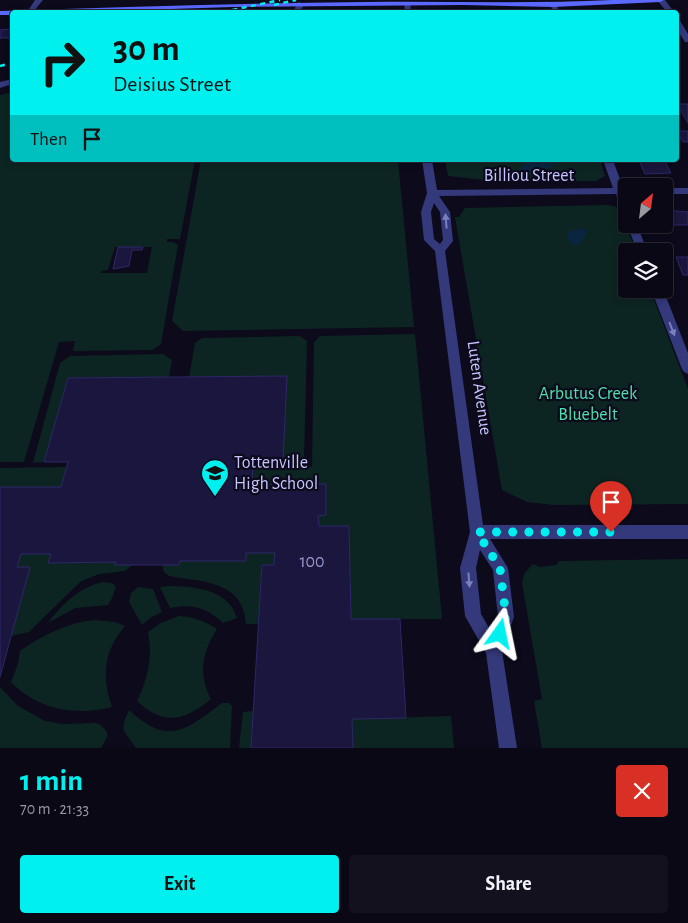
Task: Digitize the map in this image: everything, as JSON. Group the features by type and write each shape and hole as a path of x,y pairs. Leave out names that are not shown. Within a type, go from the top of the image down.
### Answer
{"main road":[{"path":"98,10 301,4 407,4 555,9 661,0"}],"street":[{"path":"661,0 669,10"},
{"path":"297,10 301,4"},
{"path":"407,4 408,10"},
{"path":"679,26 688,40"},
{"name":"Luten Avenue","path":"427,162 432,193 445,212 448,241 440,250"},
{"path":"609,162 618,181"},
{"name":"Billiou Street","path":"432,193 618,191"},
{"path":"673,191 688,191"},
{"name":"Luten Avenue","path":"432,193 426,212 429,240 440,250 477,532 468,568 472,616 494,651 508,748"},
{"path":"660,298 688,369"},
{"path":"477,532 688,532"},
{"name":"Luten Avenue","path":"477,532 500,568 506,617 494,651"}],"green space":[{"path":"10,92 10,162 195,162 180,239 167,239 167,242 173,242 178,245 161,344 152,350 73,351 75,341 59,342 24,462 0,462 0,95","holes":["115,247 152,247 147,273 101,273 101,271 108,270"]},
{"path":"201,162 398,162 414,327 183,331 172,321"},
{"path":"445,162 601,162 605,176 596,181 493,181 448,176"},
{"name":"Arbutus Creek Bluebelt","path":"605,205 615,206 618,209 618,233 629,233 633,243 618,243 618,298 653,298 688,389 688,504 554,505 527,502 502,490 455,217 459,217 465,208"},
{"path":"415,334 442,619 351,619 349,527 319,526 318,516 326,515 326,484 252,485 253,468 312,467 314,342 320,336"},
{"path":"300,336 307,341 304,460 283,460 287,376 189,377 195,343 202,338"},
{"path":"163,354 172,360 169,377 68,378 44,462 33,463 60,363 70,356"},
{"path":"66,467 61,487 0,487 0,468"},
{"path":"246,553 275,553 274,565 262,565 258,624 246,624 244,612 236,597 220,586 170,576 163,569 163,565 179,565 180,561 245,561"},
{"path":"21,554 51,554 49,563 116,562 115,565 132,565 125,571 99,574 80,582 29,632 11,636 17,567"},
{"path":"688,559 688,748 542,748 534,701 542,699 522,583 524,574 533,564 540,567 556,565 559,561"},
{"path":"102,582 112,583 116,586 108,605 75,608 48,623 59,609 78,593"},
{"path":"138,587 153,589 162,612 150,618 142,625 129,602 131,593"},
{"path":"160,587 190,587 219,595 233,608 237,618 223,623 199,608 185,606 170,608"},
{"path":"179,616 199,620 217,629 208,646 203,664 204,681 211,699 192,712 174,718 156,714 137,701 144,684 150,659 148,632 161,623"},
{"path":"94,620 115,622 125,626 113,645 106,664 106,685 112,707 84,711 45,705 33,699 11,682 18,664 20,651 55,631 74,624"},
{"path":"0,687 18,706 45,721 62,724 96,723 101,725 107,732 107,737 101,748 0,748"},
{"path":"222,703 229,703 232,706 230,748 136,748 124,731 123,727 129,710 155,728 166,731 187,727"},
{"path":"253,711 251,748 239,748 243,712"},
{"path":"451,716 454,748 353,748 352,719"}],"water":[{"path":"558,162 550,168 520,174 516,173 525,163"},
{"path":"582,229 588,231 582,242 572,244 568,240 568,234 571,230"}],"building":[{"path":"10,29 10,38 0,38 0,30"},
{"path":"679,104 688,104 688,123 679,107"},
{"path":"679,131 688,131 688,142 683,142"},
{"path":"640,162 665,162 671,173 645,174"},
{"path":"673,211 688,212 688,225 673,225"},
{"path":"118,247 143,247 142,250 132,250 129,266 113,269"},
{"path":"676,257 688,257 688,275 683,275"},
{"path":"287,376 283,460 253,460 252,485 326,484 326,515 318,516 319,526 349,526 351,619 400,619 406,718 352,719 353,748 251,748 262,565 274,565 275,553 246,553 246,561 180,561 179,565 115,565 116,562 48,563 51,554 21,554 17,567 30,567 0,677 0,487 61,487 68,462 44,462 68,378"}],"railway":[{"path":"232,10 280,0"},
{"path":"274,5 296,0"},
{"path":"0,66 10,64"}],"place":[{"name":"Tottenville High School","path":"215,497"}],"route":[{"path":"500,634 506,617 500,568 477,532 611,532"}]}
